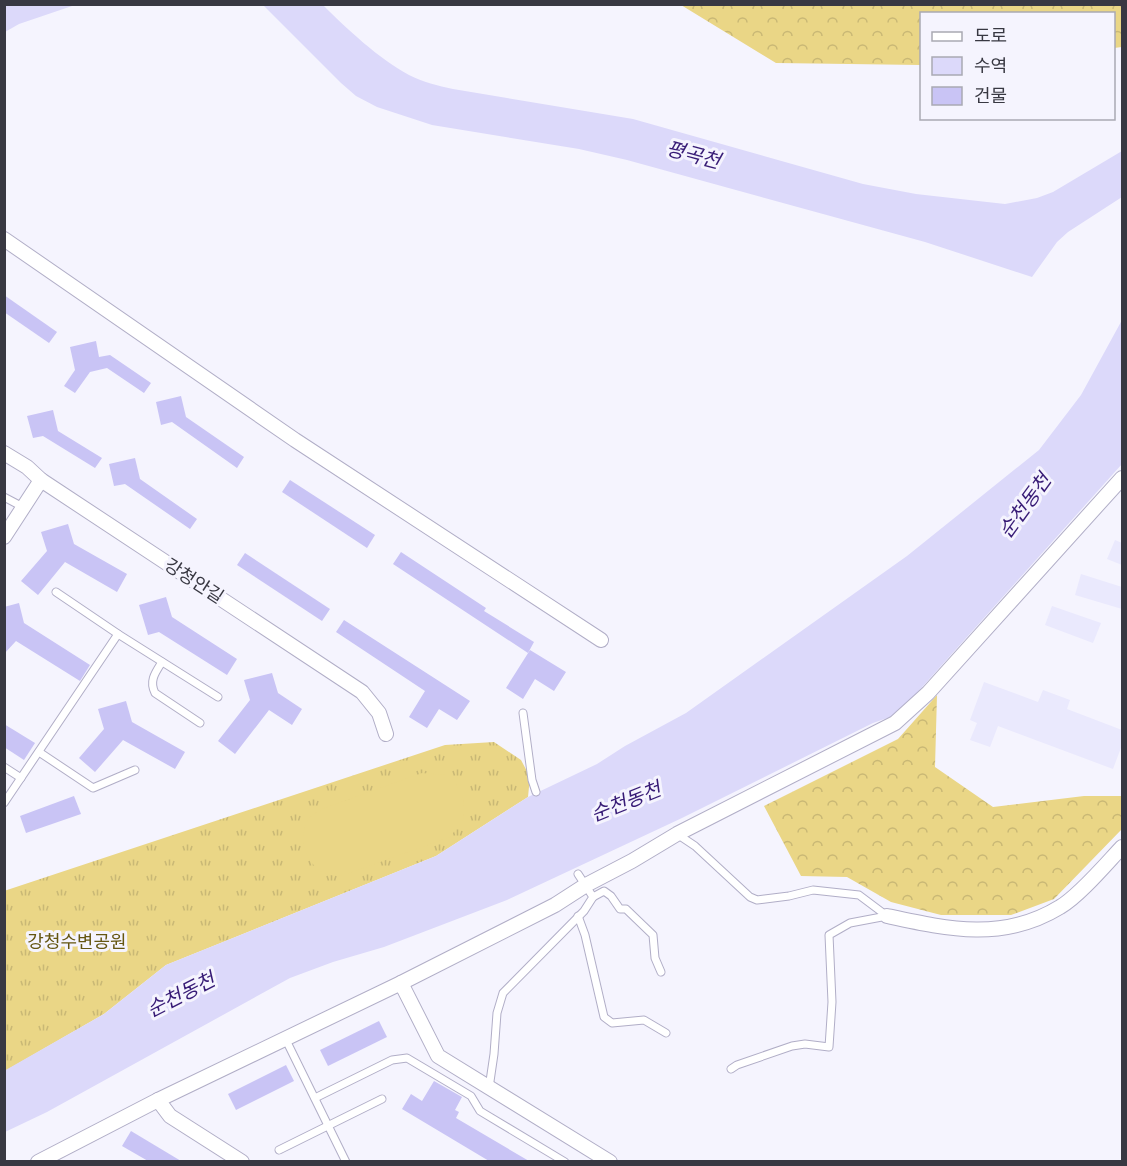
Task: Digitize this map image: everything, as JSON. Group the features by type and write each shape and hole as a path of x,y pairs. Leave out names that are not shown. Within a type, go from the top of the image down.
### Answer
{"street":[{"path":"4,239 296,440 601,640"},
{"name":"강청안길","path":"4,453 32,471 40,480 362,692 379,713 386,734"},
{"path":"38,1161 555,905 677,834 895,723 928,693 1122,478"},
{"path":"4,537 40,480"},
{"path":"887,916 946,929 965,930 994,930 1037,919 1062,906 1122,847"},
{"path":"401,983 438,1056 610,1161"},
{"path":"158,1100 170,1116 242,1161"}],"lane":[{"path":"4,497 23,507"},
{"path":"56,592 218,697"},
{"path":"4,803 118,634"},
{"path":"162,662 153,676 151,686 154,693 200,723"},
{"path":"524,713 532,780 536,792"},
{"path":"39,752 93,788 135,770"},
{"path":"4,767 21,778"},
{"path":"677,834 695,846 750,897 758,900 778,898 813,890 859,895 887,916"},
{"path":"489,1088 497,1013 503,993 578,916 586,885 611,896 620,909 626,909 653,935 655,958 661,972"},
{"path":"578,916 585,935 604,1017 612,1023 644,1020 666,1033"},
{"path":"731,1070 737,1065 792,1046 805,1044 829,1047 832,1002 829,935 850,923 887,916"},
{"path":"285,1038 346,1161"},
{"path":"315,1098 392,1060 407,1058 471,1096 480,1111 565,1161"},
{"path":"279,1150 382,1099"},
{"path":"545,1161 550,1153"}],"shaded area":[{"path":"1115,540 1122,543 1122,565 1107,559"},
{"path":"1081,574 1122,587 1122,609 1075,595"},
{"path":"1052,606 1101,623 1093,643 1045,625"},
{"path":"984,682 1038,702 1043,690 1070,700 1067,709 1122,730 1122,745 1113,769 998,726 990,747 970,740 977,723 970,720"}],"green space":[{"path":"681,5 1122,5 1122,47 1115,48 1115,12 920,12 920,65 776,63"},
{"path":"937,695 935,767 993,807 1084,796 1122,796 1122,829 1054,899 1011,915 941,915 891,902 847,877 801,876 764,806 898,739"},
{"name":"강청수변공원","path":"494,742 521,760 530,777 528,797 436,856 166,965 104,1014 5,1071 4,891 445,745"},
{"path":"422,773 445,775 456,784 464,801 463,820 450,837 344,875 329,875 321,872 309,859 304,833 311,816 322,809"}],"water":[{"path":"5,4 75,5 19,24 5,32"},
{"name":"평곡천","path":"263,5 323,5 386,61 409,75 431,84 633,119 863,184 916,194 1005,204 1037,198 1053,192 1122,151 1122,197 1068,232 1057,242 1032,277 925,242 627,160 579,149 432,125 377,107 356,96 341,83"},
{"name":"순천동천","path":"1122,320 1122,464 915,695 893,716 873,723 682,818 507,900 384,947 290,978 47,1112 5,1132 4,1071 104,1014 166,965 436,856 528,797 597,764 686,713 907,556 1039,450 1081,395"}],"building":[{"path":"4,295 57,332 49,343 4,312"},
{"path":"96,341 99,357 110,355 151,383 144,393 107,368 90,372 75,393 64,386 75,370 70,347"},
{"path":"181,396 186,417 244,457 237,468 172,422 161,425 156,402"},
{"path":"53,410 58,431 102,458 95,468 43,436 33,438 27,416"},
{"path":"135,458 140,479 197,519 190,529 125,484 114,486 109,464"},
{"path":"290,480 375,535 367,548 282,492"},
{"path":"68,524 74,544 127,574 117,592 65,562 38,595 21,581 47,551 41,532"},
{"path":"401,552 486,608 484,611 534,642 528,653 393,564"},
{"path":"245,553 330,609 322,621 237,565"},
{"path":"166,597 172,617 237,659 227,675 159,632 148,635 139,605"},
{"path":"19,603 24,623 90,665 80,681 16,641 4,654 4,607"},
{"path":"344,620 470,701 457,720 439,709 427,728 409,717 425,691 336,632"},
{"path":"530,650 566,672 554,691 535,679 523,699 506,688"},
{"path":"272,673 278,693 302,709 292,725 269,710 235,754 218,741 250,700 244,680"},
{"path":"126,701 132,722 185,752 175,769 123,740 95,772 79,758 104,729 98,709"},
{"path":"4,724 35,743 24,760 4,747"},
{"path":"74,796 81,814 26,833 20,816"},
{"path":"379,1021 387,1037 328,1066 320,1050"},
{"path":"286,1065 294,1081 236,1110 228,1094"},
{"path":"434,1081 462,1097 455,1110 459,1112 456,1118 529,1161 489,1161 402,1109 411,1094 422,1101"},
{"path":"131,1131 181,1161 148,1161 122,1146"}]}
